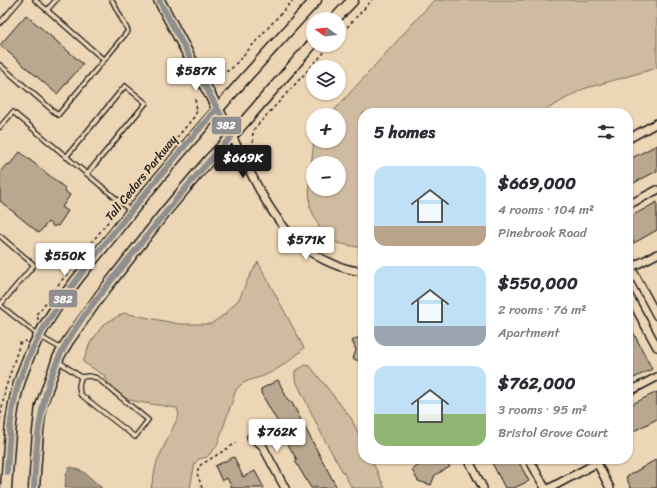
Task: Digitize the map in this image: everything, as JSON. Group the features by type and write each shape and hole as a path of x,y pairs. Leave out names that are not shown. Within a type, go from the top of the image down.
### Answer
{"main road":[{"path":"159,0 232,136"},
{"name":"Tall Cedars Parkway","path":"6,488 11,430 17,390 26,362 39,336 60,303 173,159 217,108 316,0"},
{"path":"342,12 353,0"},
{"path":"34,488 38,431 42,406 63,349 90,310 165,212 209,160 306,52"}],"street":[{"path":"633,136 657,123"},
{"path":"232,136 267,204 287,233 303,247 320,258 338,266 358,271"},
{"path":"633,202 657,190"},
{"path":"633,264 657,254"},
{"path":"633,273 657,316"},
{"path":"633,303 657,347"},
{"path":"633,389 657,376"},
{"path":"251,437 262,445 285,488"},
{"path":"471,464 483,488"},
{"path":"532,464 545,488"},
{"path":"550,488 591,464"},
{"path":"598,464 610,488"}],"lane":[{"path":"0,23 20,0"},
{"path":"35,0 104,60"},
{"path":"47,10 56,0"},
{"path":"0,65 58,115 128,31 112,0"},
{"path":"66,157 125,86 146,103 87,174"},
{"path":"0,127 13,112 131,211"},
{"path":"0,236 34,265 0,305 39,336 63,349"},
{"path":"58,360 81,377 89,376 96,378 148,420 135,437 80,394 79,386 81,377"}],"path":[{"path":"223,74 223,71 228,71 232,68 293,0"},
{"path":"346,28 372,0"},
{"path":"256,158 258,154 253,142 253,131 325,52"},
{"path":"131,196 129,190 136,187 194,117 197,111 195,99"},
{"path":"38,320 37,313 41,310 51,294 111,218 112,214 117,214"},
{"path":"202,488 202,483 197,473 199,466 236,443"}],"shaded area":[{"path":"434,0 657,0 657,68 583,89 549,108 358,108 358,247 337,243 320,229 310,207 310,196 346,196 346,156 312,156 313,148 346,148 346,108 336,108 344,100 346,100 346,97"},
{"path":"258,262 304,348 301,352 275,370 239,386 236,390 217,446 207,457 199,459 195,463 190,488 151,488 157,461 179,415 177,408 138,402 113,395 105,376 83,362 90,343 104,324 124,313 179,324 211,324 225,314 239,299"},
{"path":"306,365 310,366 351,418 358,433 358,464 373,464 385,488 352,488 323,437 295,379 295,371"},
{"path":"72,467 84,472 102,488 65,488 66,474 69,468"}],"building":[{"path":"26,15 83,64 57,94 0,45"},
{"path":"657,145 657,171 633,183 633,157"},
{"path":"20,152 65,188 66,192 70,195 62,207 68,211 58,226 56,225 54,227 48,222 39,233 0,201 0,172 6,165 10,164"},
{"path":"657,202 657,230 634,243 633,215"},
{"path":"633,332 652,369 633,378"},
{"path":"358,338 358,360 353,359 356,350 352,341"},
{"path":"278,380 289,402 291,401 337,488 311,488 295,461 297,460 282,434 284,433 261,393 261,389"},
{"path":"657,392 657,419 633,431 633,404"},
{"path":"234,457 243,477 255,471 264,488 232,488 227,478 222,481 215,466"},
{"path":"657,459 657,488 631,488 626,477"},
{"path":"421,464 448,464 450,467 435,475 431,485 418,481 412,470"},
{"path":"493,464 520,464 529,481 514,488 505,488"}],"transit line":[{"name":"382","path":"34,488 39,426 45,396 61,352 77,326 163,216 203,167 232,136 159,0"},
{"name":"382","path":"7,472 9,439 15,396 35,343 72,286 152,185 217,108"}]}
